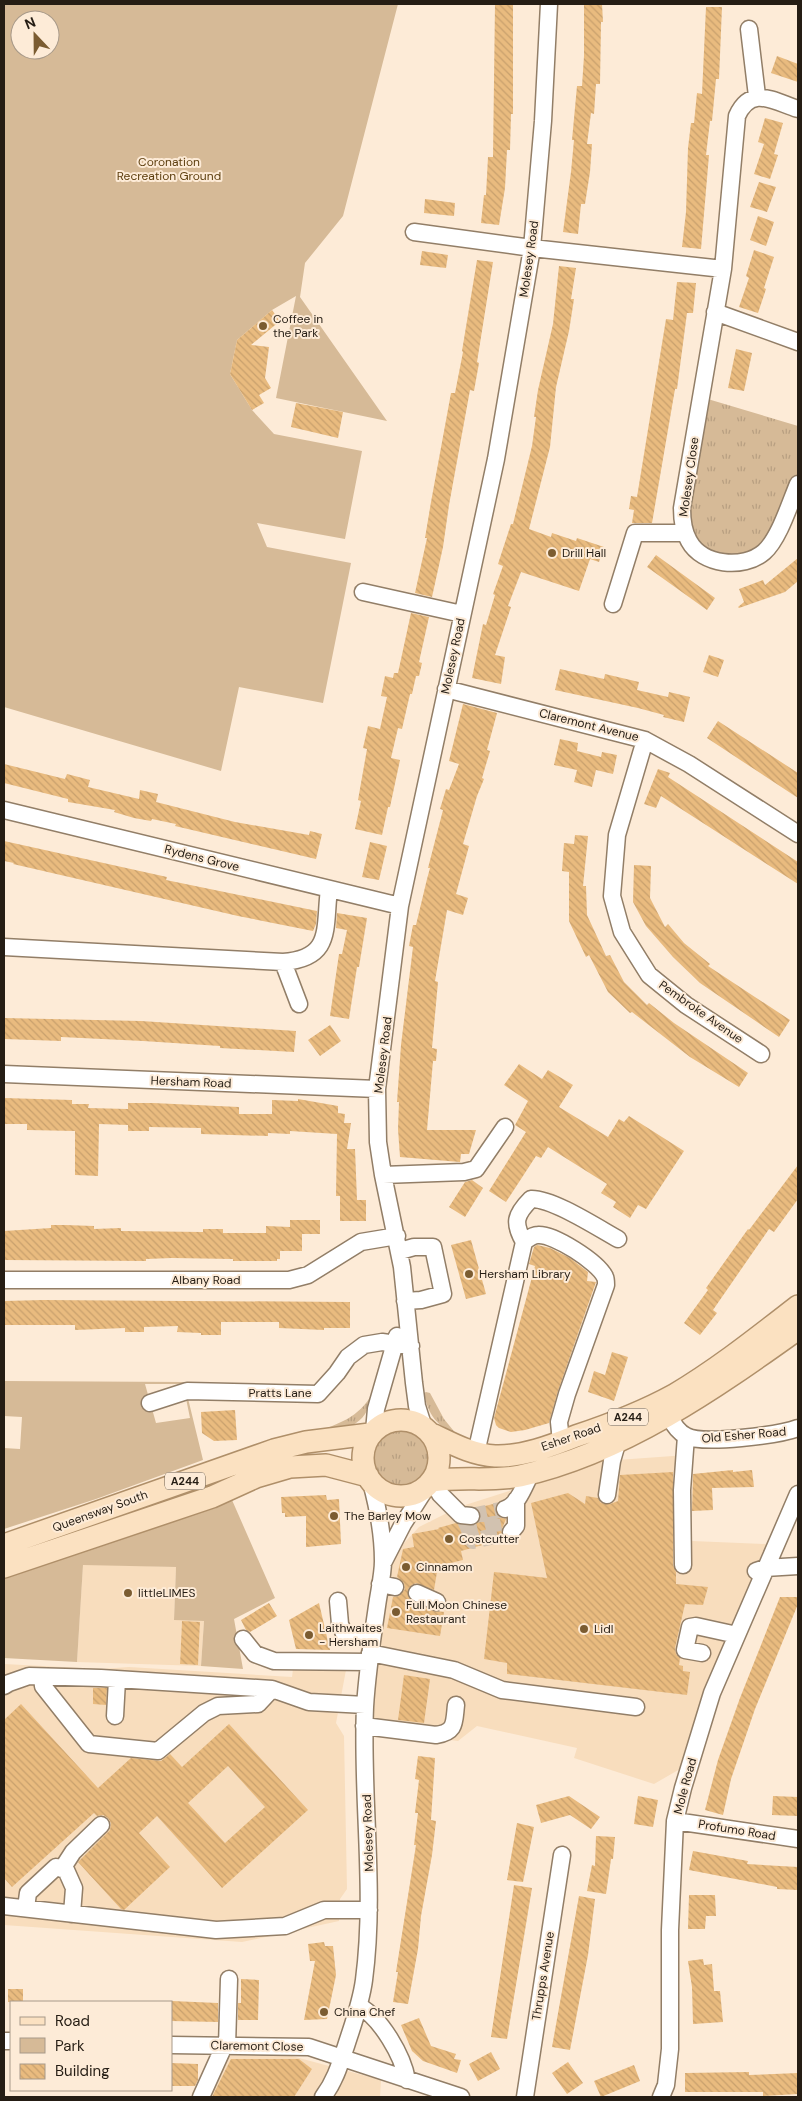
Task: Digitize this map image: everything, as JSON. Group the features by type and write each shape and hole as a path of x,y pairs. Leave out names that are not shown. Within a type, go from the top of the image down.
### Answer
{"main road":[{"name":"Esher Road","path":"428,1430 476,1452 493,1456 509,1456 561,1442 616,1422 673,1395 740,1351 798,1306"},
{"name":"Esher Road","path":"429,1485 452,1479 497,1479 531,1473 572,1460 669,1416 704,1395 798,1329"},
{"path":"395,1421 414,1422 428,1430 439,1453 440,1462 429,1485 416,1493 397,1494 380,1490 369,1479 363,1453 366,1441 372,1433 380,1426 395,1421"},
{"name":"Queensway South","path":"4,1545 274,1450 306,1442 372,1433"},
{"name":"Queensway South","path":"4,1567 203,1500 256,1477 290,1467 326,1465 369,1479"}],"street":[{"name":"Molesey Road","path":"428,1430 417,1406 403,1346 405,1304 398,1244 383,1176 378,1142 377,1089 400,906 496,459 532,248 543,121 549,4"},
{"path":"749,29 757,96 798,109"},
{"name":"Molesey Close","path":"757,96 749,99 742,105 737,116 723,269 682,508 685,533 690,543 703,557 730,563 753,558 764,552 772,541 798,484"},
{"path":"414,232 532,248 723,269"},
{"path":"716,312 798,342"},
{"path":"613,604 635,533 685,533"},
{"path":"363,592 462,614"},
{"name":"Claremont Avenue","path":"446,689 645,740 689,764 798,834"},
{"name":"Pembroke Avenue","path":"645,740 617,835 612,896 622,932 649,975 686,1005 761,1054"},
{"name":"Rydens Grove","path":"4,810 400,906"},
{"path":"4,947 283,962 301,961 314,954 322,946 329,889"},
{"path":"283,962 300,1004"},
{"name":"Hersham Road","path":"4,1074 377,1089"},
{"path":"383,1176 464,1172 476,1168 505,1127"},
{"path":"476,1452 524,1242 516,1225 517,1219 531,1199 539,1199 618,1239"},
{"path":"524,1242 539,1234 562,1242 595,1264 605,1276 606,1284 559,1422 561,1442"},
{"name":"Albany Road","path":"4,1280 289,1280 308,1275 361,1242 433,1247 443,1294 405,1304"},
{"name":"Pratts Lane","path":"150,1403 187,1391 318,1394 355,1350 372,1343 382,1342 403,1346"},
{"name":"Molesey Road","path":"372,1433 376,1410 403,1346"},
{"name":"Old Esher Road","path":"669,1416 675,1426 686,1436 703,1439 796,1433"},
{"path":"683,1566 682,1490 686,1436"},
{"path":"607,1495 612,1461 618,1440"},
{"path":"510,1516 531,1473"},
{"name":"Molesey Road","path":"323,2097 332,2085 359,2006 364,1980 369,1910 365,1705 370,1651 388,1586 383,1563 380,1520 369,1479"},
{"name":"Molesey Road","path":"383,1563 393,1541 429,1485"},
{"path":"429,1485 466,1518"},
{"name":"Mole Road","path":"660,2097 666,2085 670,2049 670,1930 675,1821 712,1693 737,1635 760,1569 798,1494"},
{"path":"760,1569 798,1566"},
{"path":"416,1593 437,1602"},
{"path":"338,1602 340,1624 345,1636 370,1651 454,1670 502,1690 630,1706"},
{"path":"702,1653 685,1650 690,1626 737,1635"},
{"path":"244,1640 255,1654 274,1661 370,1651"},
{"path":"4,1686 9,1682 29,1676 117,1680 272,1689 309,1702 365,1705"},
{"path":"42,1677 43,1686 60,1710 89,1744 158,1751 204,1713 218,1706 258,1704 272,1689"},
{"path":"115,1716 117,1680"},
{"path":"364,1726 436,1735 447,1733 452,1729 456,1705"},
{"name":"Profumo Road","path":"675,1821 798,1839"},
{"path":"62,1868 72,1852 101,1825"},
{"name":"Thrupps Avenue","path":"525,2097 562,1855"},
{"path":"26,1908 28,1893 56,1867 66,1870 74,1888 72,1914"},
{"path":"4,1906 216,1930 285,1926 324,1910 369,1910"},
{"path":"201,2097 226,2046 229,1979"},
{"path":"359,2006 374,2017 394,2046 404,2066 407,2080"},
{"name":"Claremont Close","path":"172,2045 309,2047 461,2097"}],"shaded area":[{"path":"687,1455 692,1541 766,1544 736,1616 680,1769 654,1784 574,1758 577,1748 477,1726 458,1741 371,1729 379,1629 391,1557 419,1527 459,1507 603,1461"},
{"name":"littleLIMES","path":"83,1564 176,1567 174,1619 204,1621 201,1666 77,1662","holes":["182,1622 200,1623 198,1665 180,1664"]},
{"path":"4,1664 101,1669 129,1667 292,1677 293,1669 346,1670 336,1723 344,1736 347,1889 340,1899 339,1921 242,1942 4,1925"},
{"path":"214,2050 288,2055 381,2080 380,2097 197,2097"}],"green space":[{"name":"Coronation Recreation Ground","path":"4,4 398,4 343,216 305,263 300,297 387,421 276,398 296,296 272,310 237,340 230,374 252,410 274,434 362,451 345,539 257,523 267,547 351,563 323,703 239,687 221,771 4,707"},
{"path":"701,397 798,426 798,484 764,552 716,561 685,533"},
{"path":"4,1381 184,1382 203,1460 96,1499 4,1529 4,1448 20,1449 22,1417 4,1416","holes":["145,1384 183,1384 190,1418 156,1423"]},
{"path":"373,1393 365,1414 359,1421 345,1428 315,1433 348,1419 361,1409"},
{"path":"424,1393 430,1393 444,1419 457,1435 444,1428 434,1419 428,1408"},
{"path":"401,1429 412,1431 422,1437 428,1447 430,1458 428,1469 422,1479 412,1485 401,1487 390,1485 380,1479 374,1469 372,1458 374,1447 380,1437 390,1431"},
{"path":"232,1500 275,1598 234,1619 243,1669 201,1666 204,1621 174,1620 176,1567 83,1565 77,1662 4,1658 4,1572 77,1545"}],"building":[{"path":"495,4 513,4 513,114 511,114 510,150 507,150 505,188 499,225 481,223 484,195 486,195 488,157 493,157"},
{"path":"584,4 602,4 603,22 601,22 600,84 596,84 594,114 591,113 587,144 592,144 590,172 585,204 581,204 578,234 563,232 571,172 577,86 582,86"},
{"path":"706,7 722,7 719,79 716,79 712,121 710,121 706,155 709,155 701,249 682,247 691,123 694,123 697,93 702,94"},
{"path":"777,56 798,64 798,82 771,73"},
{"path":"765,118 783,123 774,154 778,155 770,179 754,174 764,144 758,142"},
{"path":"759,182 776,187 767,212 750,207"},
{"path":"425,199 455,203 454,216 424,213"},
{"path":"758,216 774,222 766,246 750,240"},
{"path":"754,250 774,257 758,313 739,307 749,278 746,276"},
{"path":"422,251 448,255 446,268 420,265"},
{"path":"477,260 493,262 474,391 470,390 443,547 432,597 415,593 427,538 425,538 451,393 455,393 463,352"},
{"path":"559,266 576,268 571,299 574,299 569,331 556,387 550,447 529,529 551,537 552,533 576,541 577,538 604,547 599,562 590,559 579,591 521,572 508,606 511,607 495,655 505,657 501,684 472,678 483,624 486,625 495,595 493,594 503,566 498,564 511,524 513,524 532,446 538,390 553,324"},
{"path":"677,282 696,283 693,313 687,313 677,389 675,389 652,523 632,523 634,510 629,509 631,496 637,497 666,319 673,320"},
{"path":"272,310 280,321 251,345 269,347 265,378 271,388 259,395 264,403 252,410 230,374 237,340"},
{"path":"736,349 752,353 744,391 728,388"},
{"path":"296,403 343,412 338,438 291,427"},
{"path":"656,555 715,598 707,610 647,567"},
{"path":"798,558 798,581 785,592 738,607 744,602 739,589 763,580 765,585"},
{"path":"411,613 429,617 419,662 422,663 419,676 416,676 412,694 410,694 402,729 398,728 391,758 400,760 382,835 355,829 361,801 358,800 367,749 363,748 368,726 380,729 387,697 381,696 385,676 393,678 394,673 398,673"},
{"path":"709,655 724,660 718,677 703,672"},
{"path":"560,669 604,679 605,674 639,682 637,690 668,697 669,692 690,697 684,722 638,708 555,690"},
{"path":"463,704 497,713 487,750 490,751 482,778 484,779 463,844 469,846 456,894 468,898 463,915 447,910 435,981 438,982 432,1048 437,1049 436,1061 433,1061 427,1130 476,1130 469,1154 461,1154 460,1162 400,1157 399,1102 397,1102 401,1045 413,947 409,946 413,925 416,925 430,868 428,868 443,810 440,809 446,789 449,790 459,764 449,761"},
{"path":"718,721 798,773 798,798 707,738"},
{"path":"560,739 578,743 577,751 601,757 602,752 617,755 613,774 596,770 592,787 574,782 577,770 554,765"},
{"path":"4,764 65,779 67,774 90,780 88,787 139,799 140,790 158,794 156,802 235,822 309,835 310,831 322,834 316,859 175,826 176,824 152,819 151,821 134,818 114,812 115,810 68,802 68,799 4,783"},
{"path":"658,769 670,773 668,777 798,862 798,884 661,796 656,808 644,804"},
{"path":"575,835 588,836 583,886 586,886 587,915 606,956 610,955 624,982 647,1005 649,1003 674,1023 748,1073 739,1087 690,1057 632,1012 630,1013 608,992 589,955 586,957 569,921 569,872 562,871 564,843 574,844"},
{"path":"4,841 167,877 166,880 317,911 316,924 313,931 238,916 13,864 4,861"},
{"path":"370,842 387,846 379,880 362,877"},
{"path":"634,865 651,866 650,898 665,927 668,924 684,943 710,964 708,966 790,1020 779,1037 700,983 673,957 646,926 633,902"},
{"path":"337,913 367,918 349,1019 330,1016 339,954 342,954 347,930 336,928"},
{"path":"4,1018 141,1021 296,1031 294,1052 61,1037 61,1041 4,1039"},
{"path":"330,1025 341,1041 320,1056 308,1040"},
{"path":"519,1064 542,1079 548,1070 573,1085 559,1107 608,1137 619,1119 624,1122 629,1116 684,1151 646,1209 638,1205 630,1218 613,1207 616,1202 601,1193 607,1184 548,1147 541,1158 536,1156 506,1202 489,1191 526,1132 515,1125 528,1101 504,1085"},
{"path":"4,1098 72,1100 72,1104 89,1104 88,1108 128,1109 128,1103 239,1107 239,1114 272,1114 272,1100 298,1101 298,1099 338,1106 338,1113 345,1114 344,1123 351,1123 347,1149 355,1149 357,1200 366,1200 366,1221 340,1221 340,1196 336,1196 337,1134 290,1131 290,1134 268,1133 268,1136 201,1134 201,1128 149,1127 149,1131 128,1131 128,1125 99,1124 98,1176 75,1175 75,1131 27,1130 27,1124 4,1124"},
{"path":"798,1165 798,1199 774,1232 769,1229 713,1310 717,1313 700,1335 684,1323 708,1290 706,1288 748,1229"},
{"path":"472,1180 483,1188 465,1217 449,1207 465,1182"},
{"path":"290,1220 320,1220 320,1234 302,1234 302,1251 280,1251 280,1259 277,1259 277,1261 172,1258 146,1259 146,1261 4,1260 4,1231 51,1228 51,1225 65,1225 94,1226 94,1229 121,1228 121,1231 203,1232 203,1229 223,1229 223,1233 266,1233 266,1226 290,1227"},
{"path":"471,1240 486,1294 466,1299 451,1245"},
{"path":"537,1245 550,1248 570,1258 588,1272 587,1281 596,1282 558,1391 549,1423 511,1432 499,1428 494,1418 535,1266 529,1264 534,1247"},
{"path":"4,1301 350,1302 350,1328 324,1328 324,1330 279,1328 279,1322 221,1322 221,1335 201,1335 201,1333 177,1332 178,1326 144,1327 144,1332 125,1332 125,1328 75,1330 75,1325 4,1325"},
{"path":"612,1352 628,1357 614,1401 588,1392 594,1371 605,1375"},
{"path":"235,1410 237,1440 214,1441 202,1433 201,1412"},
{"path":"733,1470 733,1472 752,1470 754,1487 712,1488 713,1510 692,1511 693,1474"},
{"name":"Lidl","path":"673,1472 673,1565 676,1572 676,1584 708,1587 703,1605 685,1604 675,1648 676,1654 680,1658 679,1665 683,1666 683,1671 690,1672 687,1695 507,1674 507,1663 484,1659 494,1572 547,1578 531,1503 568,1493 585,1504 586,1496 598,1498 601,1503 610,1504 618,1501 620,1475"},
{"path":"326,1495 327,1500 339,1499 341,1544 306,1547 306,1516 285,1517 285,1513 282,1513 281,1497"},
{"path":"497,1503 496,1513 499,1517 506,1519 501,1531 504,1539 461,1551 463,1560 438,1566 434,1590 416,1583 408,1589 409,1598 412,1602 433,1611 444,1612 440,1636 387,1628 393,1597 399,1596 405,1589 404,1583 397,1577 403,1549 414,1547 412,1534 439,1529 456,1523 475,1525 481,1517 477,1508"},
{"path":"780,1597 798,1597 798,1604 755,1709 731,1779 723,1815 705,1810 718,1760"},
{"path":"269,1603 277,1616 250,1632 246,1630 241,1620"},
{"name":"Laithwaites - Hersham","path":"319,1603 330,1650 296,1649 289,1620"},
{"path":"182,1621 200,1622 198,1665 180,1664"},
{"path":"404,1675 430,1679 424,1723 398,1720"},
{"path":"93,1688 107,1688 106,1705 93,1704"},
{"path":"21,1704 98,1788 131,1758 161,1761 170,1754 182,1767 229,1724 308,1810 222,1888 157,1816 139,1833 170,1867 124,1910 121,1909 78,1862 110,1830 111,1823 108,1818 103,1815 97,1816 94,1813 12,1887 4,1878 4,1720","holes":["228,1766 265,1807 225,1843 188,1803"]},
{"path":"418,1756 435,1758 431,1820 436,1821 421,1916 418,1949 408,2004 393,2002 416,1845 414,1845 418,1813 415,1813 419,1780 415,1779"},
{"path":"569,1796 600,1817 591,1829 570,1815 541,1823 536,1805"},
{"path":"638,1796 658,1800 653,1827 634,1824"},
{"path":"773,1796 798,1797 798,1816 772,1815"},
{"path":"517,1823 534,1827 523,1882 507,1880"},
{"path":"596,1836 615,1837 606,1894 587,1891 592,1865 595,1866"},
{"path":"693,1851 748,1861 747,1864 798,1867 798,1890 777,1889 777,1887 689,1870"},
{"path":"514,1885 532,1888 507,2039 491,2037"},
{"path":"689,1895 715,1895 716,1916 706,1916 705,1929 688,1929"},
{"path":"579,1896 595,1899 588,1955 570,2050 552,2047"},
{"path":"324,1942 325,1946 333,1946 336,1975 327,2019 304,2020 315,1961 310,1961 308,1944"},
{"path":"703,1959 704,1965 712,1964 714,1991 720,1991 723,2022 693,2024 692,1987 688,1961"},
{"path":"241,1979 259,1980 258,2020 238,2020 238,2003 241,2003"},
{"path":"8,1989 23,1989 23,2001 8,2002"},
{"path":"172,2001 218,2003 218,2022 172,2021"},
{"path":"419,2018 431,2046 456,2054 454,2059 461,2060 457,2073 423,2061 412,2051 401,2025"},
{"path":"491,2052 500,2069 478,2081 469,2064"},
{"path":"231,2059 299,2059 312,2069 294,2097 212,2097"},
{"path":"568,2062 583,2083 567,2094 552,2073"},
{"path":"172,2063 198,2064 198,2080 195,2086 172,2086"},
{"path":"634,2065 640,2081 601,2097 594,2081"},
{"path":"749,2072 749,2075 798,2073 798,2094 763,2096 763,2092 685,2092 685,2073"}],"tunnel":[{"path":"471,1516 505,1509"},
{"path":"465,1521 468,1527 475,1528 508,1521"},
{"path":"468,1527 473,1541 511,1532"}],"place":[{"name":"Coffee in the Park","path":"263,326"},
{"name":"Drill Hall","path":"552,553"},
{"name":"Hersham Library","path":"469,1274"},
{"name":"The Barley Mow","path":"334,1516"},
{"name":"Costcutter","path":"449,1539"},
{"name":"Cinnamon","path":"406,1567"},
{"name":"littleLIMES","path":"128,1593"},
{"name":"Full Moon Chinese Restaurant","path":"396,1612"},
{"name":"Lidl","path":"584,1629"},
{"name":"Laithwaites - Hersham","path":"309,1635"},
{"name":"China Chef","path":"324,2012"}]}
